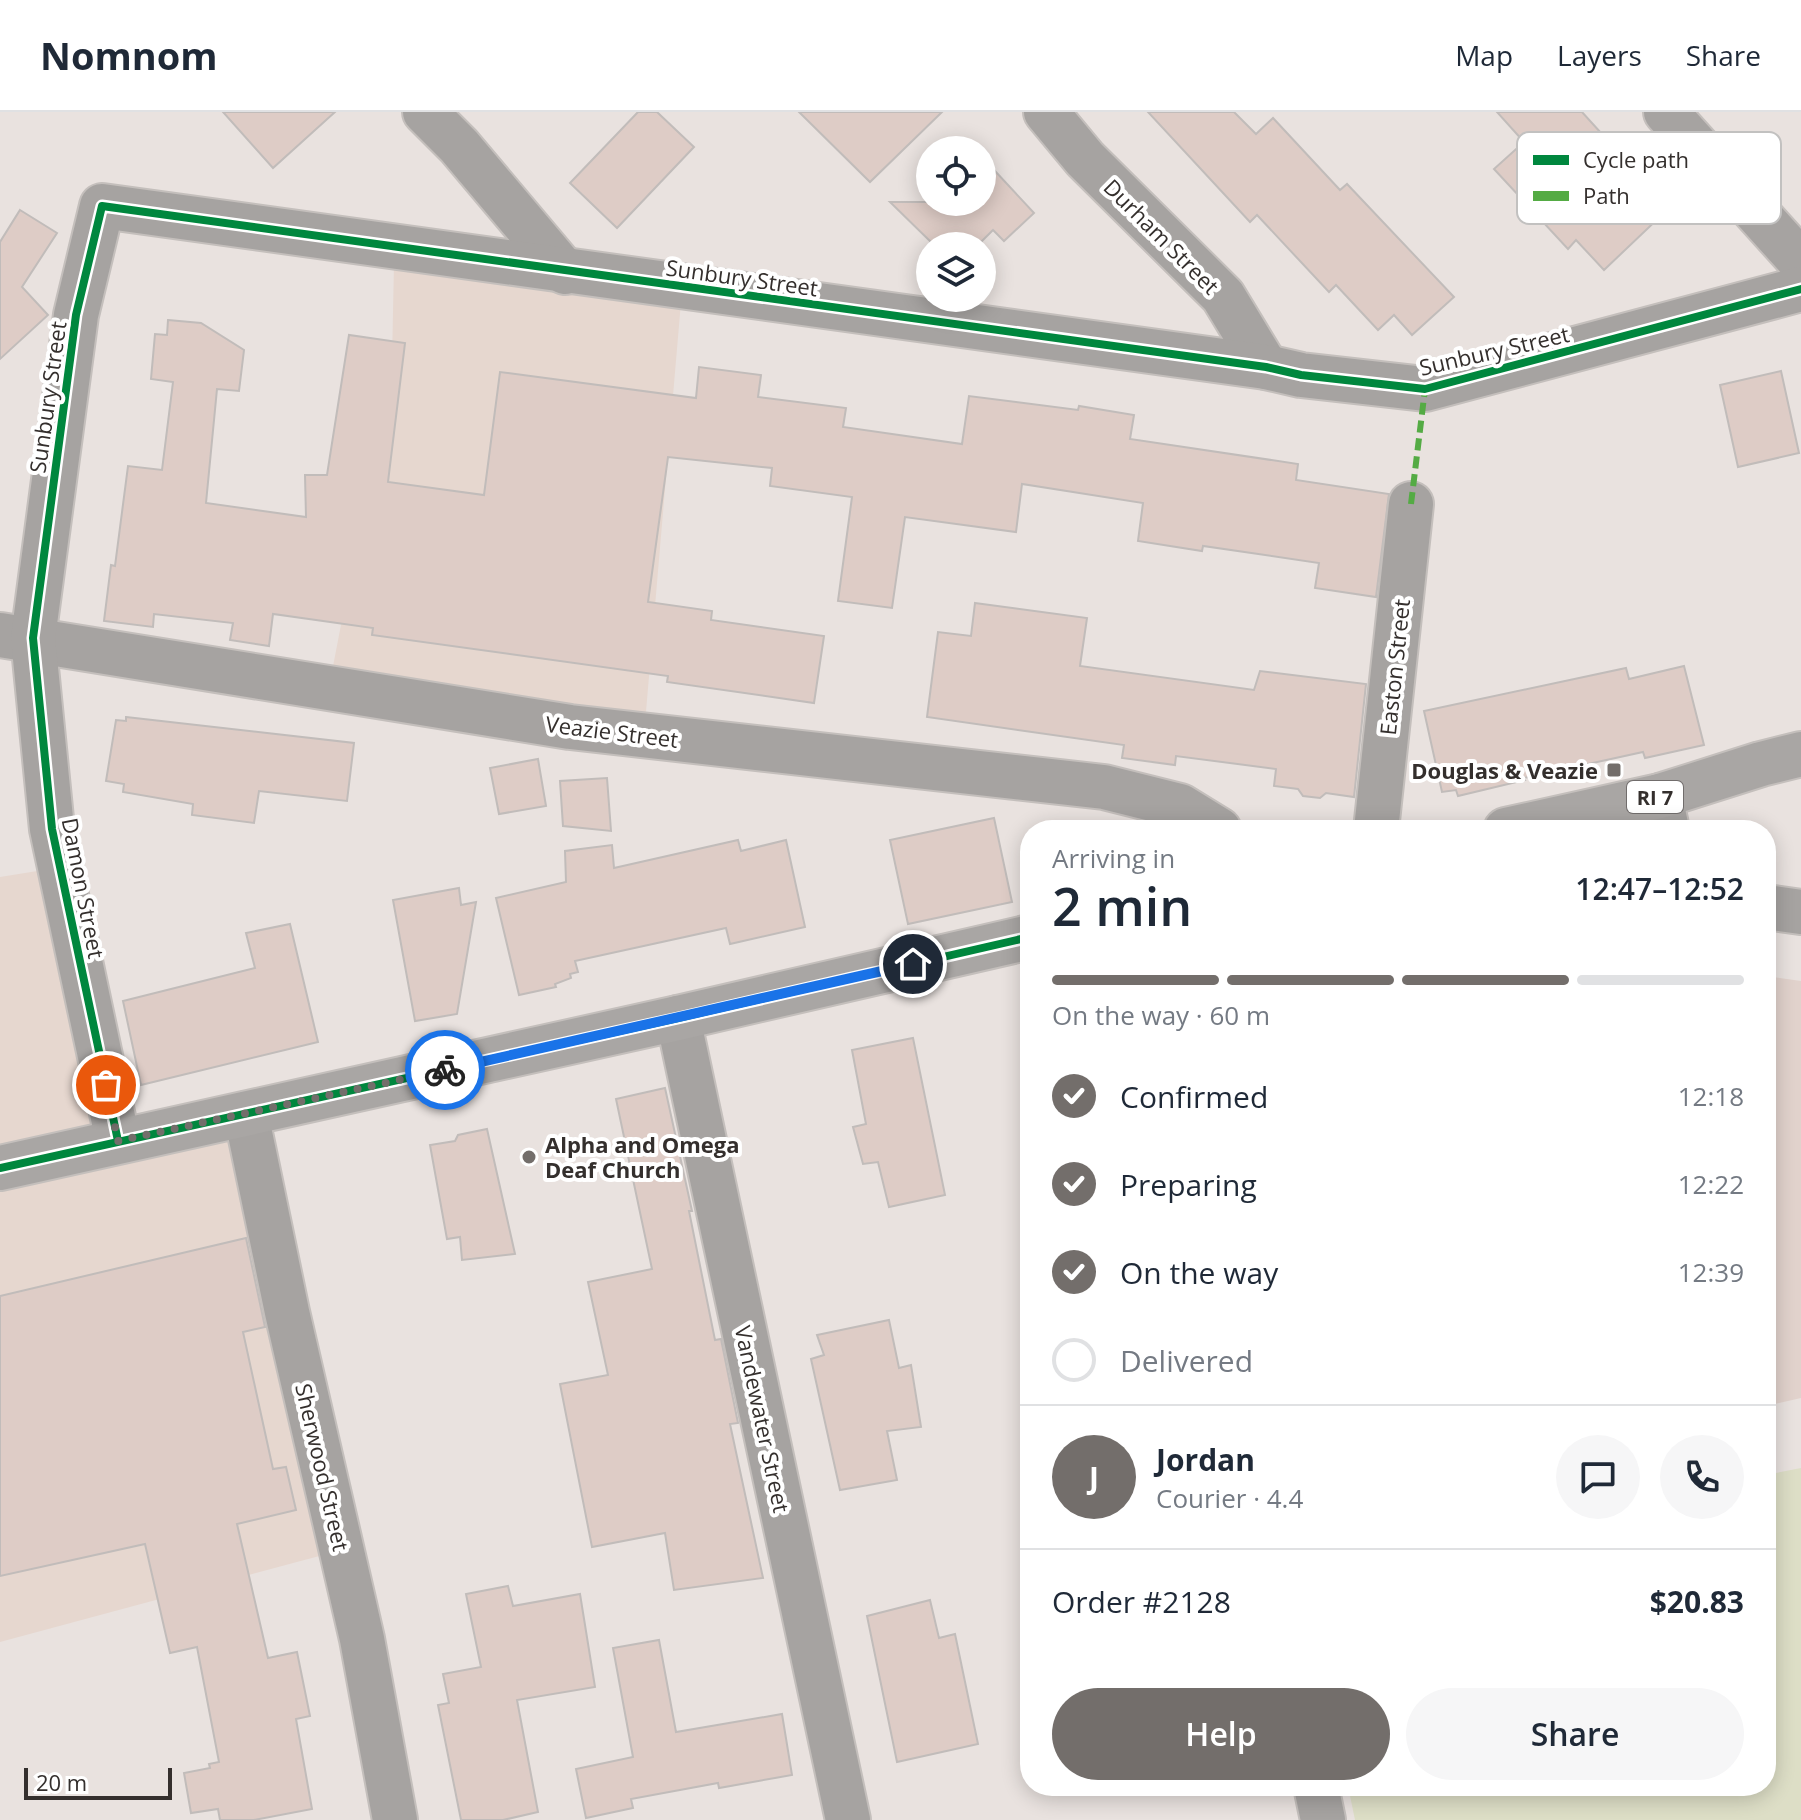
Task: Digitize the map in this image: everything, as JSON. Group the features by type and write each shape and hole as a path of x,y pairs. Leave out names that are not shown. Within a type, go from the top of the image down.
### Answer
{"main road":[{"name":"RI 7","path":"1599,820 1664,813 1761,764 1801,754"},
{"path":"0,1168 1020,939"}],"street":[{"path":"425,112 459,146 565,272"},
{"name":"Durham Street","path":"1046,112 1085,159 1223,296 1266,367"},
{"path":"1666,112 1684,132"},
{"name":"Sunbury Street","path":"16,636 76,315 102,206 1266,367 1301,375 1425,389 1801,289"},
{"path":"1767,224 1801,262"},
{"name":"Easton Street","path":"1377,820 1411,504"},
{"name":"Veazie Street","path":"16,636 570,727 1104,787 1180,806 1203,820"},
{"name":"Damon Street","path":"16,636 52,829 118,1141"},
{"path":"1776,908 1801,912"},
{"name":"Vandewater Street","path":"678,1018 848,1820"},
{"name":"Sherwood Street","path":"246,1114 287,1312 362,1639 395,1820"},
{"path":"1318,1796 1323,1820"}],"shaded area":[{"path":"394,263 681,302 644,735 329,687 392,361"},
{"path":"56,868 117,1133 237,1120 338,1551 0,1642 0,877"},
{"path":"1776,977 1801,981 1801,1398 1776,1404"}],"green space":[{"path":"1801,1468 1801,1820 1355,1820 1350,1796 1776,1796 1776,1473"}],"building":[{"path":"223,112 335,112 273,168"},
{"path":"638,112 657,112 694,147 617,228 570,183"},
{"path":"799,112 942,112 916,136 870,182"},
{"path":"1148,112 1234,112 1256,134 1273,118 1340,190 1347,184 1454,297 1412,335 1394,315 1378,330 1336,285 1329,292 1257,215 1250,222"},
{"path":"1497,112 1582,112 1600,132 1517,132"},
{"path":"1517,148 1517,194 1494,169"},
{"path":"996,172 1034,213 1004,241 993,230 921,232 890,202 916,202 916,216 996,216"},
{"path":"20,210 57,233 22,287 48,315 0,359 0,242"},
{"path":"1545,224 1652,224 1604,270 1576,240 1568,249"},
{"path":"168,320 201,323 244,350 239,391 217,389 206,503 306,517 305,475 327,475 349,335 405,343 388,482 484,495 500,372 696,398 699,367 761,375 758,397 846,408 843,427 962,444 969,396 1078,410 1079,406 1134,415 1130,439 1298,464 1296,480 1389,494 1376,597 1315,588 1319,563 1203,546 1202,551 1138,541 1143,503 1022,484 1016,532 905,517 892,608 838,601 852,497 770,486 772,468 668,457 648,602 712,611 711,620 824,636 814,703 667,682 668,676 372,635 373,628 273,614 269,646 230,640 233,623 154,614 153,627 104,621 111,565 115,566 128,466 162,470 173,382 151,379 155,334 167,335"},
{"path":"1781,371 1799,453 1738,467 1720,385"},
{"path":"975,603 1087,618 1080,666 1254,690 1260,671 1366,684 1354,797 1326,793 1320,798 1303,796 1298,789 1274,786 1276,769 1176,756 1175,765 1122,758 1124,745 927,717 938,632 971,636"},
{"path":"1684,666 1704,745 1645,758 1643,752 1458,796 1456,790 1442,792 1424,711 1626,668 1629,679"},
{"path":"126,717 354,743 347,801 259,791 254,823 192,815 193,804 123,792 124,784 106,781 116,720 126,721"},
{"path":"538,759 546,806 499,814 490,768"},
{"path":"607,778 611,831 563,826 560,781"},
{"path":"994,818 1012,902 908,924 890,840"},
{"path":"738,840 741,851 786,840 805,927 730,944 726,928 575,961 578,972 570,974 571,978 555,984 556,987 519,995 496,898 566,882 565,851 612,845 614,868"},
{"path":"459,888 461,905 476,902 457,1014 415,1021 393,900"},
{"path":"290,924 318,1042 141,1085 123,1001 255,968 246,933"},
{"path":"913,1038 945,1195 889,1207 878,1162 863,1164 853,1127 866,1124 852,1050"},
{"path":"665,1088 692,1211 689,1211 715,1340 721,1339 738,1423 730,1424 763,1578 674,1590 665,1533 592,1547 560,1384 608,1375 588,1282 652,1269 616,1099"},
{"path":"487,1129 515,1254 462,1260 460,1237 447,1239 430,1145 455,1141 458,1135"},
{"path":"246,1238 265,1327 243,1332 273,1469 286,1467 296,1510 237,1524 268,1658 297,1652 310,1716 296,1719 312,1809 254,1820 220,1820 218,1809 191,1813 184,1773 210,1768 209,1764 219,1762 197,1647 170,1653 145,1544 0,1576 0,1296"},
{"path":"889,1320 899,1368 911,1365 921,1427 887,1431 897,1480 840,1490 811,1359 824,1355 817,1335"},
{"path":"508,1586 513,1606 580,1594 595,1687 517,1700 538,1812 503,1820 461,1820 438,1705 449,1703 443,1674 481,1667 466,1594"},
{"path":"930,1600 939,1638 955,1634 978,1744 897,1762 867,1616"},
{"path":"659,1640 676,1732 782,1714 792,1775 719,1788 718,1783 631,1799 633,1808 586,1818 576,1769 633,1757 613,1648"}],"marked path":[{"path":"1411,504 1425,389"}],"cycle path":[{"path":"118,1141 52,829 33,638 76,315 102,206 1266,367 1301,375 1425,389 1801,289"},
{"path":"0,1168 1020,939"}],"way so far":[{"path":"106,1085 118,1141 445,1070"}],"place":[{"name":"Douglas & Veazie","path":"1614,770"},
{"name":"Alpha and Omega Deaf Church","path":"529,1157"}],"route":[{"path":"445,1070 913,964"}]}
